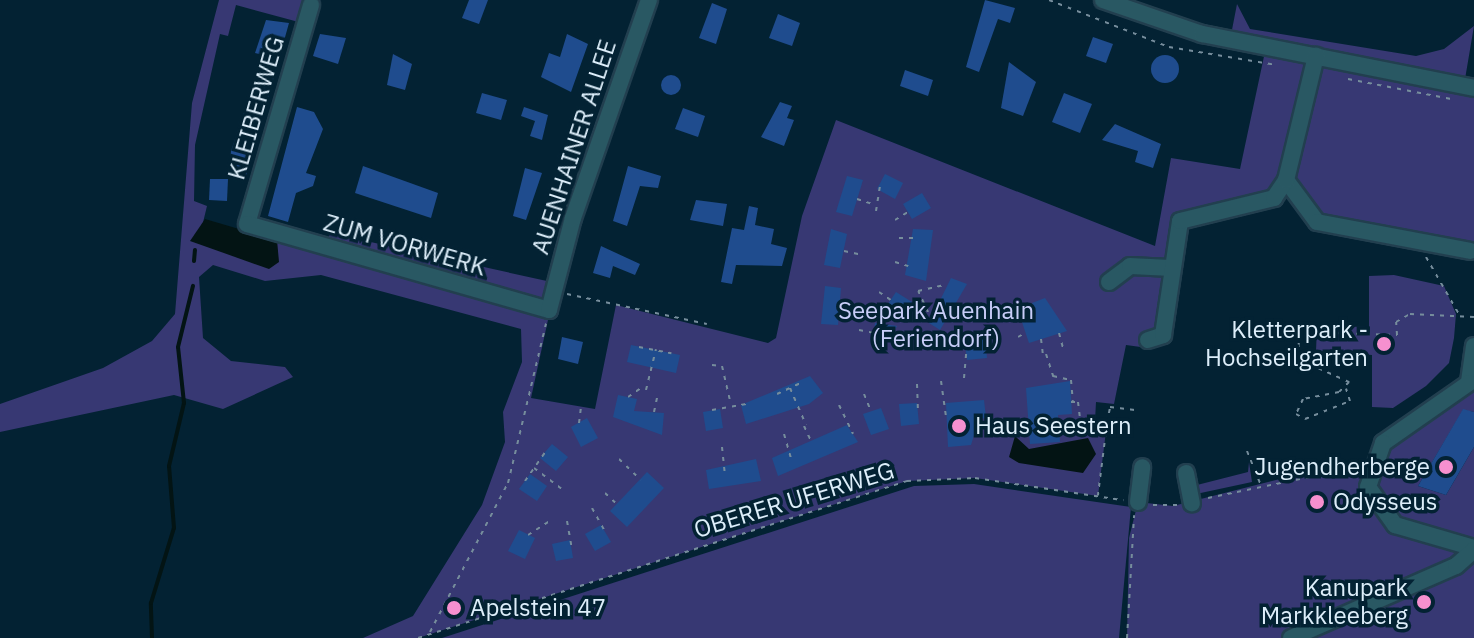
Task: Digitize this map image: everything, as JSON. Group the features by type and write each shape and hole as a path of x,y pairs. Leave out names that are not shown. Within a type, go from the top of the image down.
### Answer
{"street":[{"name":"AUENHAINER ALLEE","path":"549,310 649,0"},
{"path":"1103,0 1202,34 1474,88"},
{"name":"KLEIBERWEG","path":"247,224 311,5"},
{"path":"1148,340 1163,335 1180,221 1274,198 1286,180 1316,56"},
{"path":"1286,180 1317,222 1470,251"},
{"name":"ZUM VORWERK","path":"247,224 549,310"},
{"path":"1109,282 1120,270 1141,265 1171,268"},
{"path":"1291,638 1456,566 1474,549 1395,525 1372,502 1371,469 1393,434 1472,384 1474,346"},
{"path":"1138,502 1142,467"},
{"path":"1186,473 1192,503"}],"path":[{"path":"1049,0 1169,47 1265,68 1285,63"},
{"path":"1344,74 1369,87 1460,100"},
{"path":"876,211 881,181"},
{"path":"857,199 876,205"},
{"path":"895,220 908,212"},
{"path":"899,238 913,238"},
{"path":"1428,244 1425,265 1438,268 1461,317"},
{"path":"844,251 863,255"},
{"path":"895,262 908,266"},
{"path":"928,312 918,291 944,285"},
{"path":"554,291 707,324"},
{"path":"879,292 891,300"},
{"path":"840,306 860,308"},
{"path":"426,638 508,483 549,310"},
{"path":"1266,331 1397,335 1396,322 1410,314 1474,317"},
{"path":"859,330 874,333"},
{"path":"1018,337 1025,333"},
{"path":"1059,333 1063,348"},
{"path":"1298,333 1296,355 1335,378 1349,376 1346,389 1350,401 1305,419 1296,414 1303,399 1346,389"},
{"path":"1041,339 1055,382"},
{"path":"639,347 671,353"},
{"path":"646,390 656,349"},
{"path":"964,378 966,353"},
{"path":"712,365 722,366 730,400"},
{"path":"1053,376 1071,380 1072,402 1080,419 1107,423"},
{"path":"941,381 946,417"},
{"path":"777,394 803,382"},
{"path":"917,384 918,413"},
{"path":"628,397 641,388"},
{"path":"790,388 811,441"},
{"path":"654,412 658,393"},
{"path":"864,394 871,411"},
{"path":"712,410 750,403"},
{"path":"839,405 853,434"},
{"path":"579,423 581,407"},
{"path":"1098,496 1110,407 1135,410"},
{"path":"784,434 792,462"},
{"path":"722,447 725,477"},
{"path":"525,481 546,451"},
{"path":"1247,451 1261,485"},
{"path":"619,459 641,480"},
{"name":"OBERER UFERWEG","path":"418,638 907,481 975,478 1138,502 1192,503 1341,465 1371,469"},
{"path":"533,467 565,491"},
{"path":"605,493 617,504"},
{"path":"1127,638 1129,538 1138,502"},
{"path":"592,508 606,533"},
{"path":"528,535 551,520"},
{"path":"567,521 572,549"}],"green space":[{"name":"Seepark Auenhain (Feriendorf)","path":"219,0 313,0 306,24 236,5 228,36 220,34 195,145 194,201 207,206 199,239 326,246 330,233 556,283 531,398 595,409 616,305 768,343 776,338 802,216 836,120 1155,246 1171,158 1240,169 1266,47 1230,40 1237,4 1250,29 1416,56 1444,49 1474,26 1464,85 1474,88 1474,252 1317,222 1296,190 1188,216 1163,335 1148,348 1126,345 1114,404 1096,402 1095,421 1107,423 1098,496 975,478 907,481 418,638 363,638 413,616 482,505 505,442 503,412 522,362 521,329 321,275 265,281 213,265 199,277 203,338 231,361 285,367 293,377 223,409 174,395 0,432 0,404 103,368 152,341 175,314 192,103"},
{"name":"Kletterpark - Hochseilgarten","path":"1394,275 1444,286 1456,314 1454,338 1449,363 1426,386 1393,408 1372,407 1372,355 1316,351 1317,326 1369,327 1369,276"},
{"path":"1474,385 1474,412 1463,410 1418,486 1446,495 1474,447 1474,638 1127,638 1129,538 1138,502 1173,506 1324,468 1370,469 1375,455"},
{"path":"1249,462 1252,482 1196,494 1194,476 1197,485 1248,472"},
{"path":"974,484 1131,507 1119,638 442,638 914,486"}],"shaded area":[{"path":"205,219 277,240 279,262 269,269 190,241"},
{"path":"1015,436 1029,449 1088,438 1096,454 1083,473 1019,463 1009,457"}],"building":[{"path":"469,0 488,0 479,24 462,18"},
{"path":"985,0 1015,8 1010,23 998,19 979,72 966,67"},
{"path":"712,3 727,9 716,44 699,38"},
{"path":"778,14 800,23 792,46 769,38"},
{"path":"266,20 289,23 246,177 229,173 231,151 263,55 255,53"},
{"path":"320,34 346,38 338,64 313,56"},
{"path":"567,34 588,44 571,92 541,77 549,53 560,57"},
{"path":"1093,37 1113,44 1106,63 1086,56"},
{"path":"393,54 412,64 405,90 387,85"},
{"path":"1165,55 1175,59 1179,69 1175,79 1165,83 1155,79 1151,69 1155,59"},
{"path":"1009,62 1036,82 1023,116 1001,108"},
{"path":"905,70 933,80 928,96 900,86"},
{"path":"667,75 675,75 681,85 675,95 667,95 661,89 661,81"},
{"path":"482,93 507,100 501,120 476,113"},
{"path":"1064,93 1092,104 1080,133 1052,122"},
{"path":"780,102 792,106 787,118 794,120 784,146 761,137"},
{"path":"297,107 314,112 323,129 306,173 316,176 313,186 296,193 288,222 268,216"},
{"path":"524,107 548,115 542,140 530,136 535,121 521,116"},
{"path":"683,108 705,116 698,137 675,129"},
{"path":"1115,124 1161,144 1153,168 1135,162 1138,151 1102,140"},
{"path":"363,166 438,193 431,218 355,193"},
{"path":"628,166 661,176 658,188 640,186 627,226 613,221"},
{"path":"525,168 542,173 526,220 513,216"},
{"path":"885,174 903,183 895,199 877,189"},
{"path":"847,176 863,180 852,216 836,212"},
{"path":"210,179 228,179 227,201 209,200"},
{"path":"922,193 931,208 912,219 903,204"},
{"path":"696,200 727,204 723,226 690,220"},
{"path":"749,206 758,208 755,225 774,229 771,244 787,248 782,266 736,265 732,284 721,282 732,228 744,230"},
{"path":"831,229 847,234 840,268 824,265"},
{"path":"913,229 933,230 926,281 905,275"},
{"path":"601,246 640,264 635,275 613,266 610,278 593,273"},
{"path":"951,278 967,284 940,330 929,323"},
{"path":"825,286 841,288 838,325 821,324"},
{"path":"896,292 912,302 902,318 886,307"},
{"path":"1045,298 1067,331 1029,343 1021,319 1036,314 1032,303"},
{"path":"875,323 897,326 886,344 873,342"},
{"path":"985,336 987,358 967,360 964,338"},
{"path":"562,337 583,342 578,364 558,359"},
{"path":"631,345 680,355 676,373 627,362"},
{"path":"810,376 823,393 809,404 746,424 741,405"},
{"path":"1070,381 1072,414 1058,415 1060,442 1030,444 1026,388"},
{"path":"618,395 637,399 634,411 664,413 662,435 613,417"},
{"name":"Haus Seestern","path":"984,400 986,418 979,419 971,445 948,447 946,403"},
{"path":"917,403 919,424 901,426 899,404"},
{"path":"881,408 889,429 871,435 863,414"},
{"path":"720,409 723,428 706,431 703,412"},
{"name":"Jugendherberge","path":"1463,409 1474,412 1474,447 1446,495 1418,486"},
{"path":"587,418 598,438 581,447 571,427"},
{"path":"847,425 858,442 778,476 772,458"},
{"path":"552,444 568,457 556,471 540,458"},
{"path":"756,459 761,481 709,489 706,470"},
{"path":"647,472 664,488 627,527 610,511"},
{"path":"530,474 547,486 537,501 519,489"},
{"path":"601,525 611,542 595,551 585,534"},
{"path":"519,530 535,538 525,559 508,551"},
{"path":"570,540 573,558 556,561 552,544"}],"waterway":[{"path":"194,261 195,250"},
{"path":"152,638 151,603 174,528 169,466 184,403 178,347 193,286"}],"place":[{"name":"Kletterpark - Hochseilgarten","path":"1384,344"},
{"name":"Haus Seestern","path":"959,426"},
{"name":"Jugendherberge","path":"1446,467"},
{"name":"Odysseus","path":"1317,502"},
{"name":"Kanupark Markkleeberg","path":"1424,602"},
{"name":"Apelstein 47","path":"454,608"}]}
